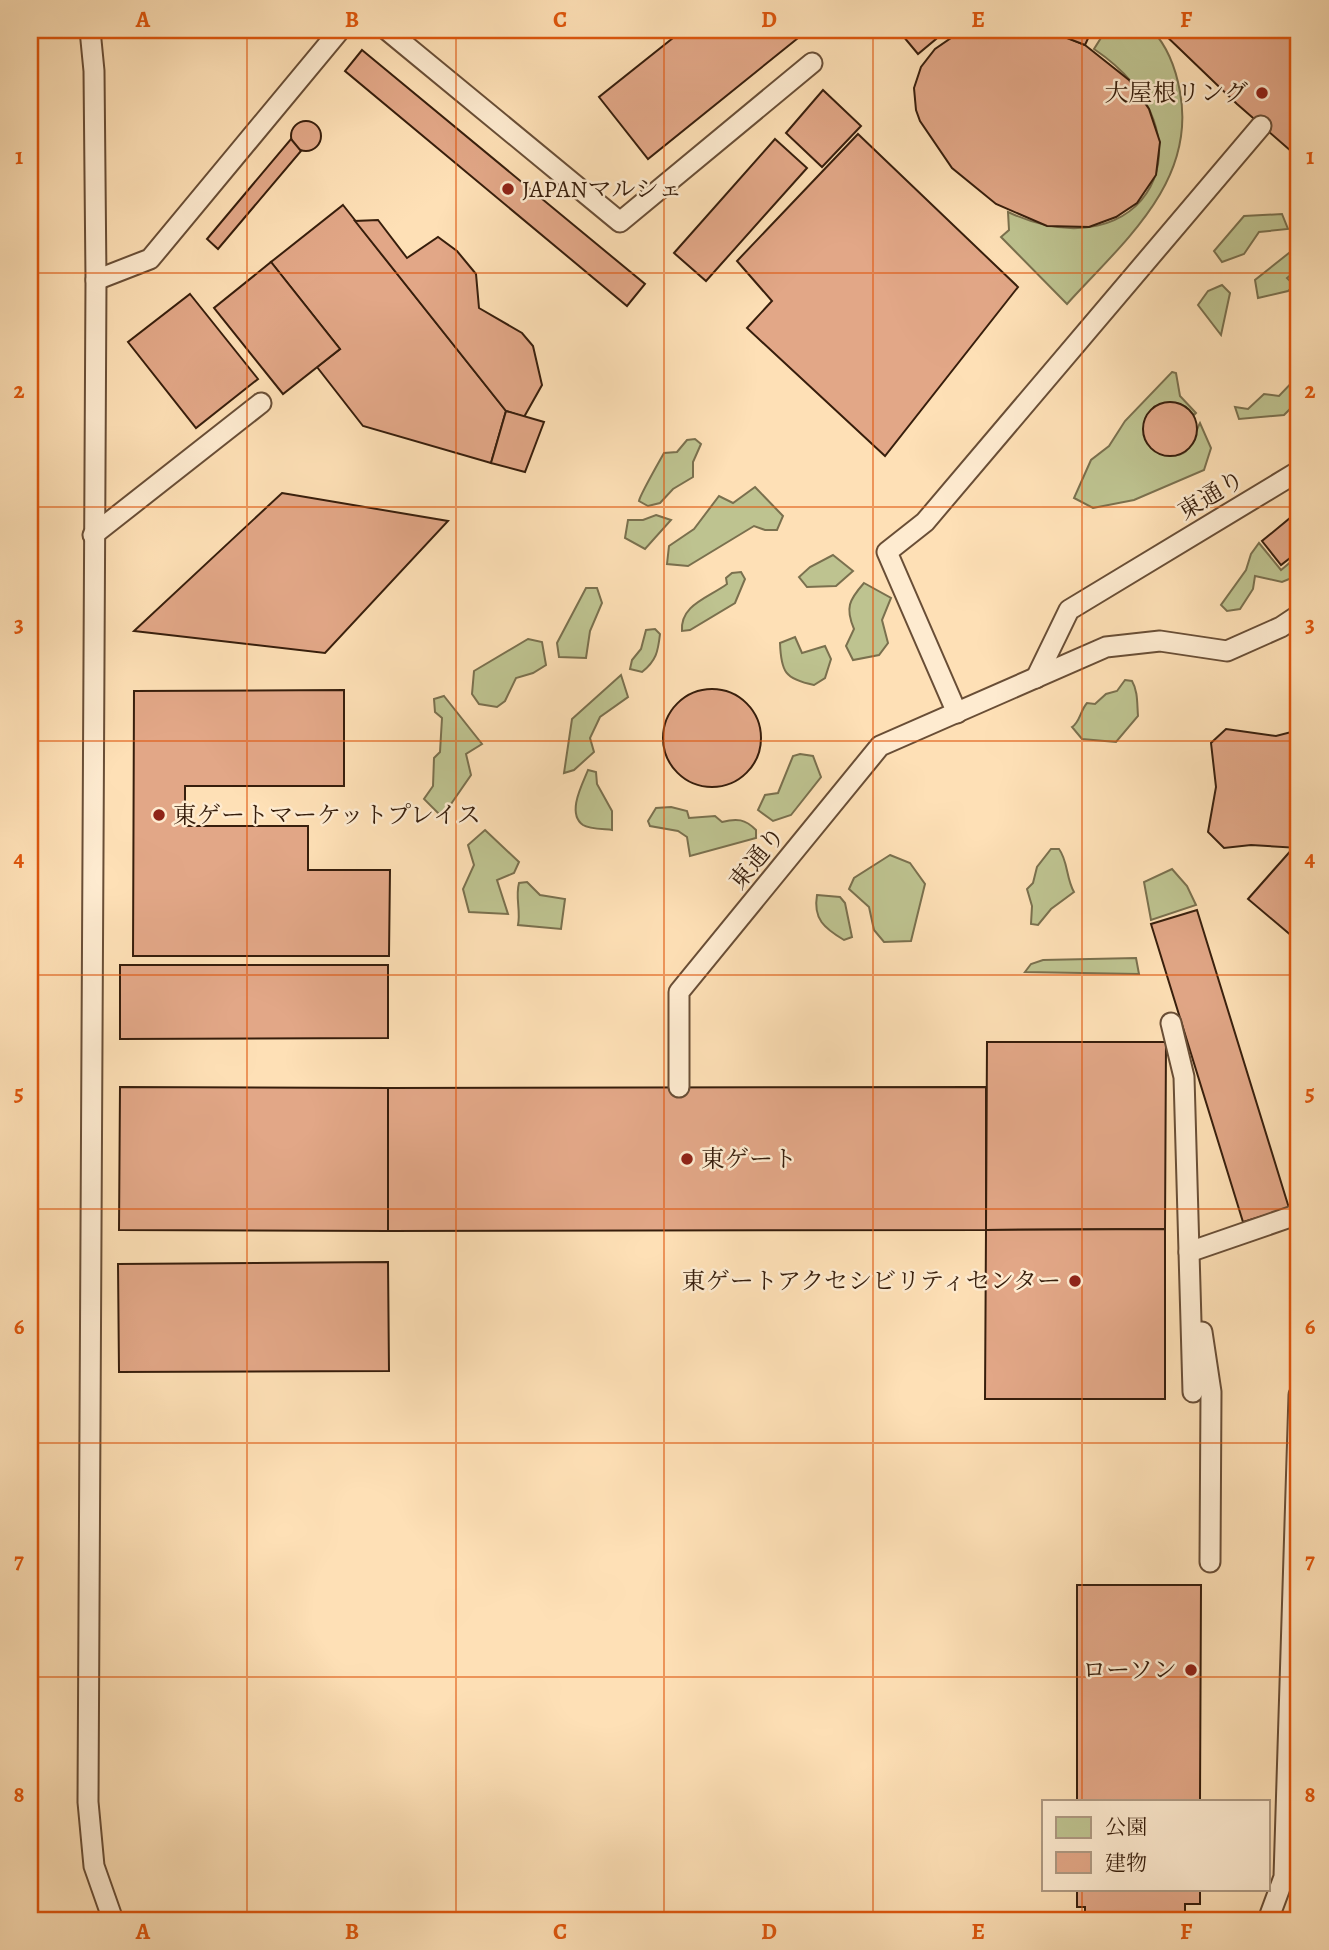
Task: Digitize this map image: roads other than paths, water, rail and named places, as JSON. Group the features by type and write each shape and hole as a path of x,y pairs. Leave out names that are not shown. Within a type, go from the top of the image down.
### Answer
{"lane":[{"path":"90,30 94,71 96,280 89,1826 94,1866 102,1898 113,1920"},
{"path":"96,280 150,259 340,30"},
{"path":"387,30 620,222 812,63"},
{"path":"957,713 887,552 925,522 1261,126"},
{"path":"93,534 261,403"},
{"name":"東通り","path":"1035,678 1069,610 1299,471"},
{"name":"東通り","path":"679,1087 679,992 880,746 1106,647 1160,641 1227,651 1280,627 1299,615"},
{"path":"1171,1023 1184,1077 1193,1392"},
{"path":"1189,1252 1299,1214"},
{"path":"1189,1252 1211,1392 1210,1562"},
{"path":"1268,1920 1284,1877 1299,1395"}],"place":[{"name":"大屋根リング","path":"1262,93"},
{"name":"JAPANマルシェ","path":"508,189"},
{"name":"東ゲートマーケットプレイス","path":"159,815"},
{"name":"東ゲート","path":"687,1159"},
{"name":"東ゲートアクセシビリティセンター","path":"1075,1281"},
{"name":"ローソン","path":"1191,1670"}]}
